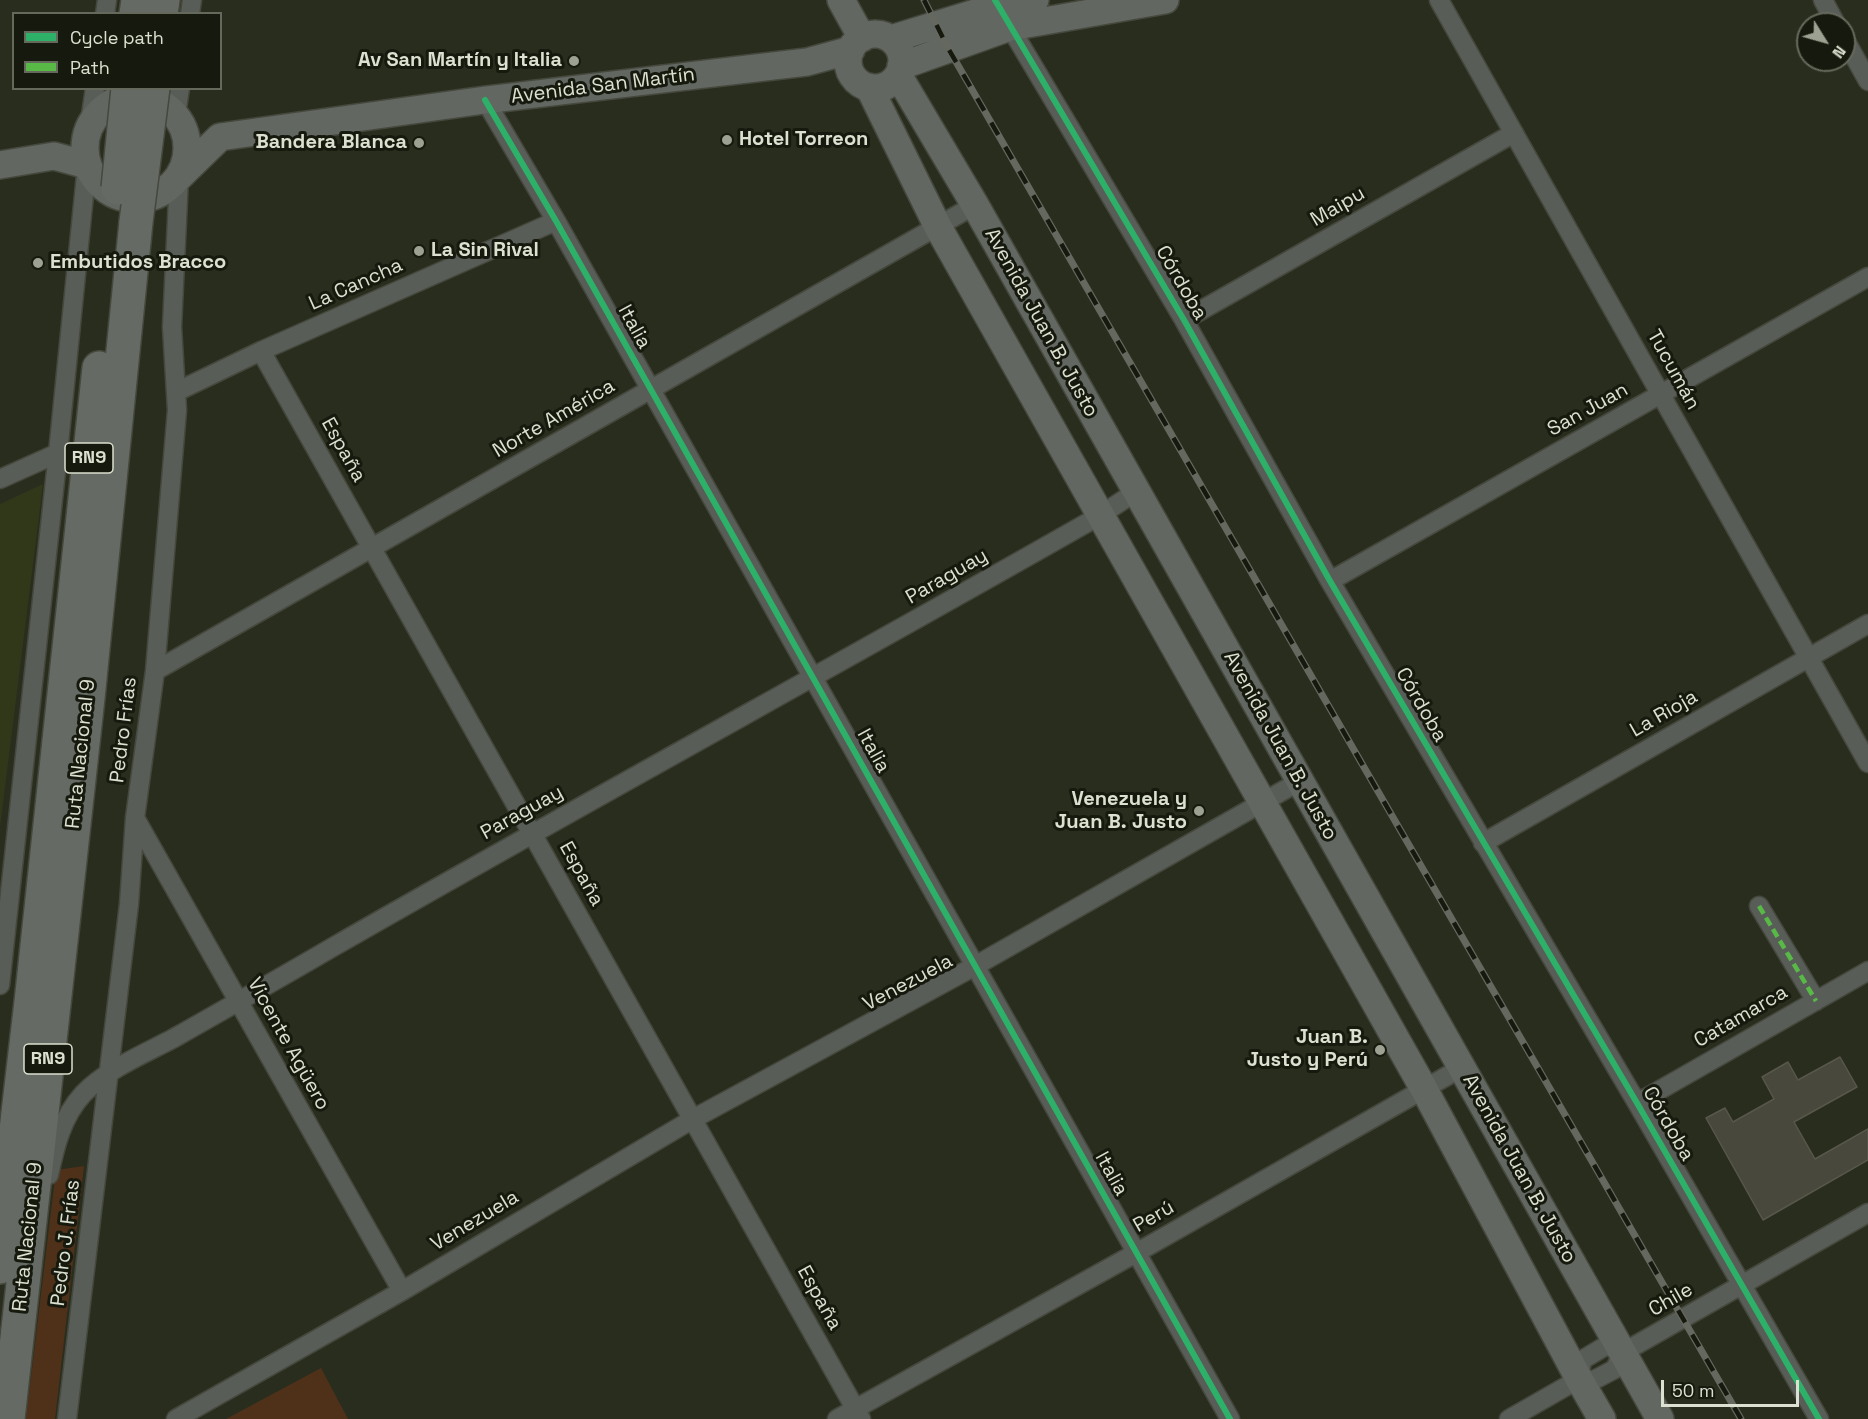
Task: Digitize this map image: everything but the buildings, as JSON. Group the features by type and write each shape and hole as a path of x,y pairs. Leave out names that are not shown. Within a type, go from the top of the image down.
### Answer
{"highway":[{"name":"Ruta Nacional 9","path":"126,221 128,90"},
{"name":"Ruta Nacional 9","path":"8,1419 13,1261 31,1002 126,221 153,90"}],"main road":[{"path":"841,0 870,40 900,51 900,70"},
{"path":"858,0 870,40"},
{"path":"863,84 877,88 885,86 900,70 1001,11 1035,0"},
{"path":"1001,11 1165,0"},
{"name":"Avenida San Martín","path":"220,137 485,100 807,62 870,40 1001,11"},
{"path":"870,40 849,66 863,84 938,227 1099,516 1424,1089 1602,1419"},
{"name":"Avenida San Martín","path":"807,62 863,84"},
{"name":"Avenida Juan B. Justo","path":"900,70 1659,1419"},
{"path":"0,165 54,156 74,143 94,118 112,102 135,96 147,97 168,107 184,130 188,146 186,162 179,177"},
{"path":"88,128 84,147 87,165 93,177 111,194 123,198 142,199 160,194 170,187 220,137 176,116"},
{"path":"54,156 87,165"}],"street":[{"name":"Tucumán","path":"1439,0 1868,763"},
{"name":"Córdoba","path":"1001,11 1184,320 1330,582 1637,1102 1819,1419"},
{"path":"1856,60 1868,81"},
{"path":"88,128 95,90"},
{"path":"176,116 180,90"},
{"name":"Italia","path":"485,100 556,221 1230,1419"},
{"name":"Maipu","path":"1184,320 1514,133"},
{"path":"0,985 87,165"},
{"name":"Pedro Frías","path":"109,1073 129,904 135,818 154,671 177,410 172,327 179,177"},
{"name":"Norte América","path":"154,671 975,205"},
{"name":"La Cancha","path":"176,392 261,351 556,221"},
{"name":"San Juan","path":"1330,582 1868,277"},
{"name":"España","path":"261,351 858,1414"},
{"path":"0,479 58,453"},
{"name":"Paraguay","path":"13,1261 42,1206 58,1135 70,1111 83,1094 109,1073 533,833 813,678 1099,516 1137,491"},
{"name":"La Rioja","path":"1483,843 1868,624"},
{"name":"Venezuela","path":"176,1419 402,1291 693,1119 975,966 1300,782"},
{"name":"Vicente Agüero","path":"135,818 402,1291"},
{"path":"1759,906 1816,1001"},
{"name":"Catamarca","path":"1637,1102 1868,971"},
{"name":"Perú","path":"837,1419 858,1414 1461,1068"},
{"name":"Pedro J. Frías","path":"67,1419 109,1073"},
{"name":"Chile","path":"1509,1419 1579,1379 1594,1380 1615,1369 1622,1353 1868,1213"}],"shaded area":[{"path":"43,484 0,827 0,504"},
{"path":"84,1166 55,1419 26,1419 56,1170"},
{"path":"321,1368 348,1419 226,1419"}],"railway":[{"path":"924,0 948,48 1741,1419"}],"marked path":[{"path":"1759,906 1816,1001"}],"cycle path":[{"path":"995,0 1184,320 1330,581 1637,1103 1819,1419"},
{"path":"485,100 556,221 1230,1419"}],"place":[{"name":"Av San Martín y Italia","path":"574,61"},
{"name":"Hotel Torreon","path":"727,140"},
{"name":"Bandera Blanca","path":"419,143"},
{"name":"La Sin Rival","path":"419,251"},
{"name":"Embutidos Bracco","path":"38,263"},
{"name":"Venezuela y Juan B. Justo","path":"1199,811"},
{"name":"Juan B. Justo y Perú","path":"1380,1050"}]}
